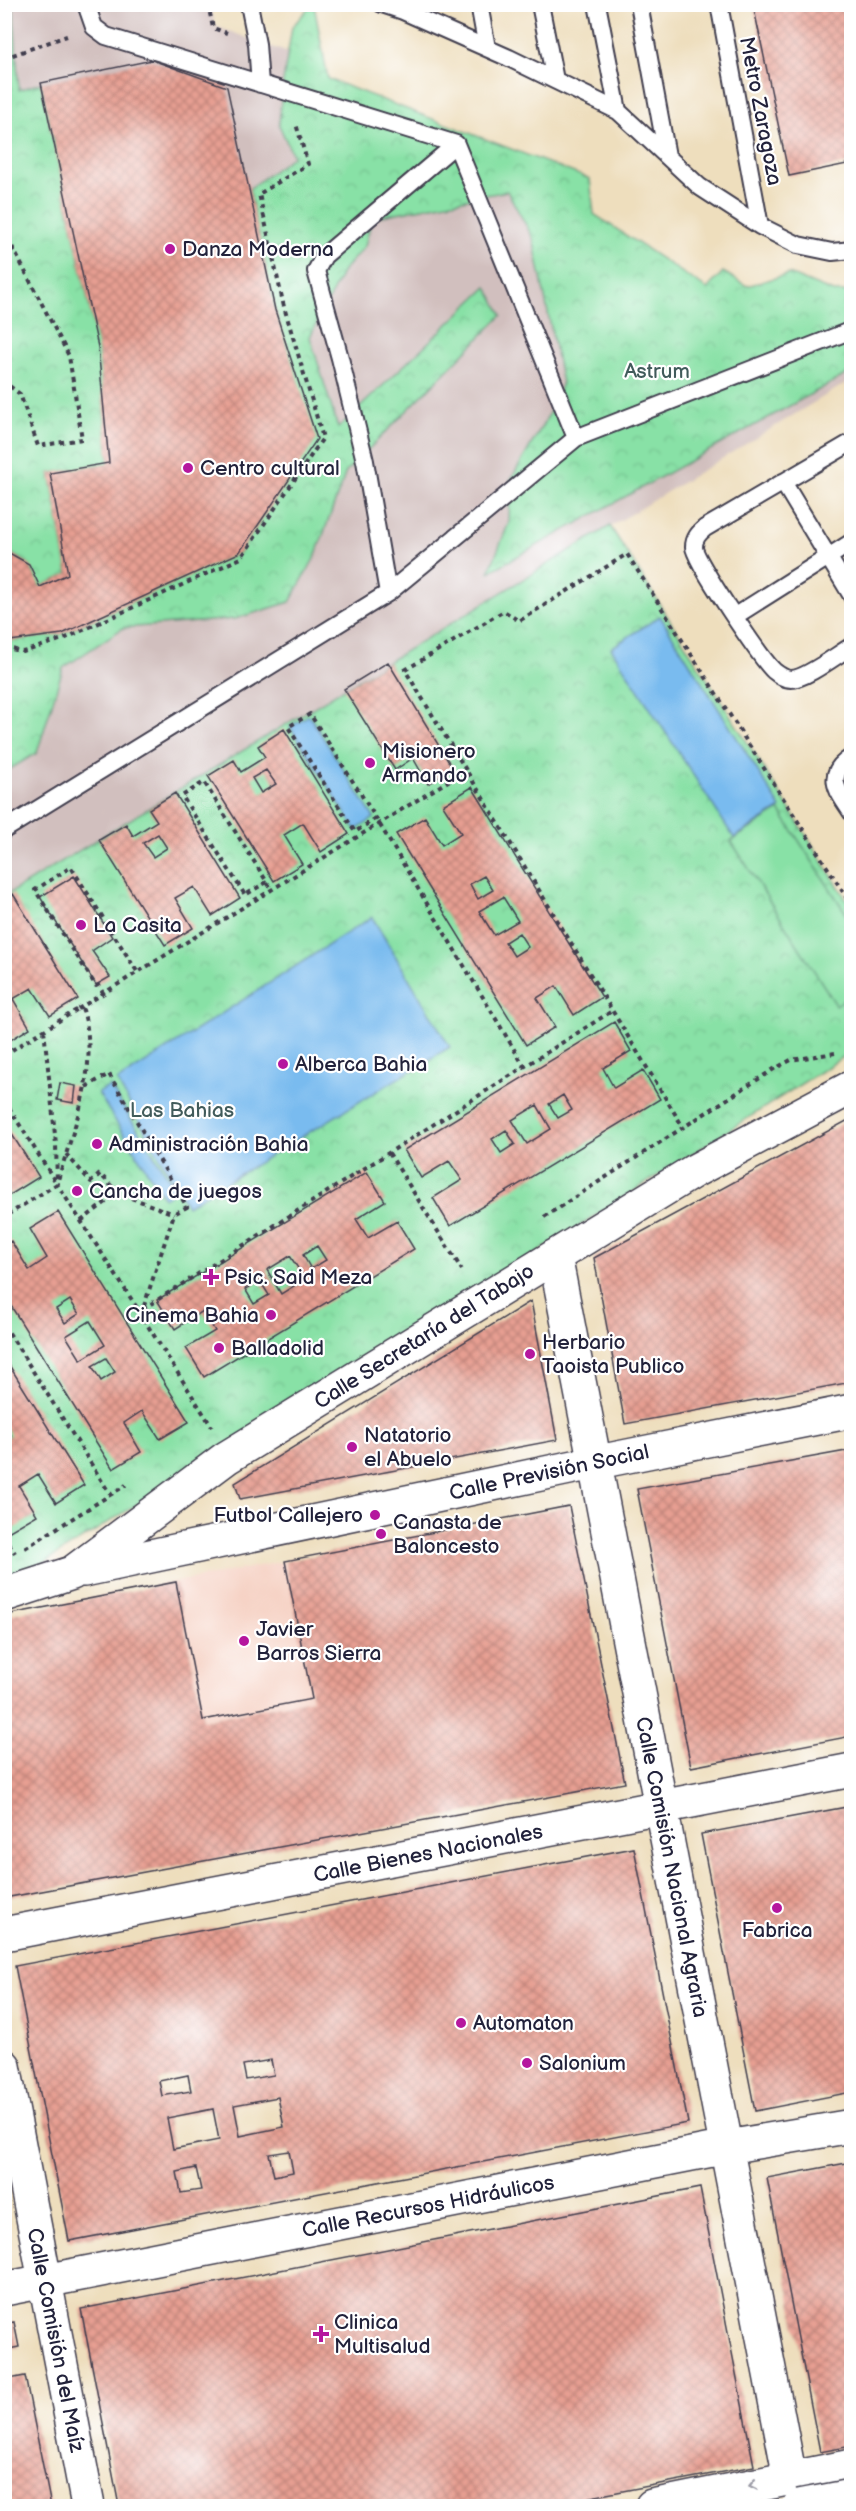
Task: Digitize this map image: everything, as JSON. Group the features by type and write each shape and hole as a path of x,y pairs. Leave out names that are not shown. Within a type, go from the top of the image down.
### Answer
{"street":[{"name":"Calle Secretaría del Tabajo","path":"4,1595 72,1573 226,1458 694,1171 852,1087"},
{"name":"Calle Comisión Nacional Agraria","path":"555,1256 660,1808 795,2492"},
{"name":"Calle Previsión Social","path":"72,1573 593,1462 852,1411"},
{"name":"Calle Bienes Nacionales","path":"4,1934 852,1770"},
{"name":"Calle Comisión del Maíz","path":"4,2066 88,2506"},
{"name":"Calle Recursos Hidráulicos","path":"4,2289 727,2147 852,2126"},
{"path":"795,2492 852,2466"},
{"path":"652,2506 795,2492 852,2496"}],"lane":[{"path":"86,4 94,27 106,36 456,144"},
{"path":"249,4 257,44 260,84"},
{"path":"382,4 402,8 618,111 700,187 760,225 798,245 832,252 852,250"},
{"path":"479,4 487,48"},
{"path":"540,4 555,80"},
{"path":"597,4 618,111"},
{"path":"639,4 667,156"},
{"name":"Metro Zaragoza","path":"718,4 760,225"},
{"path":"456,144 576,438"},
{"path":"388,593 365,461 316,271 324,256 456,144"},
{"path":"4,830 388,593 576,438 852,330"},
{"path":"852,442 705,528 697,536 694,548 697,559 735,616 772,669 781,676 792,679 802,676 852,646"},
{"path":"783,482 852,596"},
{"path":"735,616 852,542"},
{"path":"852,757 837,769 835,780 838,792 852,813"}],"path":[{"path":"4,58 94,27"},
{"path":"4,647 23,652 66,638 241,558 323,438 284,307 259,194 308,164 296,122"},
{"path":"4,231 69,356 82,440 38,446 20,394 4,382"},
{"path":"683,1127 405,670 504,611 519,621 627,554 852,906"},
{"path":"376,818 355,832 288,728 310,714 376,818 524,1066"},
{"path":"4,1054 380,825 466,770"},
{"path":"267,882 245,895 182,796 204,782 267,882 272,890"},
{"path":"104,994 98,985 96,986 35,890 71,867 138,973"},
{"path":"4,1217 57,1184 86,1087 86,1023 83,1010 78,1009"},
{"path":"143,1309 612,1011"},
{"path":"44,1030 56,1144 57,1184"},
{"path":"774,1070 791,1060 837,1053"},
{"path":"66,1154 92,1182 100,1174 118,1193 174,1214 187,1208 109,1074 86,1087"},
{"path":"4,1100 213,1429"},
{"path":"389,1153 462,1270"},
{"path":"81,1221 118,1193"},
{"path":"141,1315 174,1214"},
{"path":"4,1325 110,1494"},
{"path":"4,1536 16,1554"}],"shaded area":[{"path":"5,5 211,5 215,26 321,65 327,81 588,180 594,214 707,289 723,272 747,288 789,274 833,292 851,292 851,380 5,895"},
{"name":"Javier Barros Sierra","path":"285,1561 312,1699 203,1720 176,1582"}],"green space":[{"path":"13,4 19,90 41,83 98,347 109,463 50,473 68,574 40,587 29,564 5,550 4,5"},
{"name":"Astrum","path":"311,5 314,5 328,79 590,179 594,214 707,289 723,272 747,286 789,274 833,292 851,292 851,372 489,572 509,522 510,481 548,416 562,383 533,238 507,191 372,218 365,246 343,271 310,337 338,428 487,287 502,315 346,472 315,557 290,602 235,619 123,628 63,668 37,753 5,772 5,638 10,641 62,634 239,553 316,439 275,310 249,189 293,156 279,125 282,88 292,27"},
{"name":"Las Bahias","path":"610,526 851,906 851,1052 407,1336 5,1587 5,896"},
{"path":"779,810 851,921 851,995 836,1005 731,841"}],"water":[{"path":"660,616 781,808 734,838 611,648"},
{"path":"309,715 374,818 356,830 290,727"},
{"name":"Alberca Bahia","path":"372,917 450,1047 187,1206 117,1081"},
{"path":"110,1086 176,1190 164,1198 98,1093"}],"building":[{"path":"753,4 852,4 852,163 789,176"},
{"path":"152,60 227,87 275,310 317,439 239,553 62,634 10,641 4,638 4,550 29,564 40,587 68,574 50,473 109,463 98,347 41,83"},
{"path":"388,662 453,769 428,784 413,758 395,770 344,689"},
{"path":"284,729 349,834 321,852 303,823 284,835 302,864 274,881 208,776 234,760 241,772 265,757 258,746","holes":["266,770 276,784 261,793 252,778"]},
{"path":"472,787 602,997 574,1015 556,986 537,998 555,1027 526,1045 396,834 425,817 442,845 461,833 443,805","holes":["484,876 493,890 478,899 470,884","503,897 518,921 494,935 479,911","519,933 528,947 514,956 505,942"]},
{"path":"175,793 240,898 212,916 194,887 175,898 193,928 165,945 99,840 126,824 133,836 157,821 149,809","holes":["158,834 167,848 153,857 143,843"]},
{"name":"La Casita","path":"74,876 112,937 92,951 110,977 96,985 40,897"},
{"path":"13,894 78,999 50,1016 32,988 13,999 30,1028 4,1044 4,899"},
{"path":"614,1022 631,1051 603,1068 614,1088 643,1070 660,1099 450,1226 433,1198 462,1180 449,1161 421,1178 404,1150","holes":["563,1095 572,1110 558,1118 549,1104","537,1105 551,1129 527,1144 512,1120","506,1130 515,1144 501,1153 492,1139"]},
{"path":"60,1083 76,1086 74,1103 57,1100"},
{"path":"852,1118 852,1382 625,1424 594,1258"},
{"path":"4,1122 39,1177 10,1195 4,1186"},
{"path":"367,1172 385,1201 356,1219 368,1238 397,1221 414,1249 204,1377 186,1348 215,1331 203,1311 175,1329 157,1300","holes":["317,1246 326,1260 311,1269 303,1255","290,1256 305,1279 281,1294 267,1270","260,1281 269,1295 254,1304 245,1289"]},
{"path":"58,1212 189,1422 160,1439 142,1411 124,1423 141,1452 113,1469 4,1295 4,1245 11,1241 29,1270 47,1258 30,1229","holes":["70,1300 79,1314 65,1323 56,1309","90,1321 105,1345 81,1360 66,1336","106,1358 115,1372 101,1381 92,1366"]},
{"path":"531,1301 557,1440 240,1499 235,1483"},
{"path":"4,1357 84,1485 56,1503 38,1474 19,1486 37,1515 8,1532 4,1526 4,1439 11,1435 4,1425"},
{"path":"852,1450 852,1736 691,1767 637,1489"},
{"path":"569,1506 625,1783 4,1898 4,1618 11,1614 176,1582 203,1720 312,1699 285,1561"},
{"path":"852,1806 852,2092 755,2111 701,1834"},
{"path":"634,1848 688,2123 69,2241 15,1966","holes":["271,2060 274,2075 246,2080 243,2065","188,2075 191,2091 162,2096 159,2081","278,2097 284,2127 240,2136 234,2105","213,2109 219,2140 173,2149 167,2118","289,2151 293,2172 274,2176 269,2154","196,2168 201,2190 181,2193 177,2172"]},
{"path":"852,2162 852,2446 820,2452 767,2178"},
{"path":"700,2188 754,2466 544,2506 119,2506 81,2309"},
{"path":"14,2322 19,2347 4,2350 4,2324"},
{"path":"25,2376 51,2506 4,2506 4,2380"}],"place":[{"name":"Danza Moderna","path":"170,249"},
{"name":"Centro cultural","path":"188,468"},
{"name":"Misionero Armando","path":"370,763"},
{"name":"La Casita","path":"81,925"},
{"name":"Alberca Bahia","path":"283,1064"},
{"name":"Administración Bahia","path":"97,1144"},
{"name":"Cancha de juegos","path":"77,1191"},
{"name":"Psic. Said Meza","path":"211,1277"},
{"name":"Cinema Bahia","path":"271,1315"},
{"name":"Balladolid","path":"219,1348"},
{"name":"Herbario Taoista Publico","path":"530,1354"},
{"name":"Natatorio el Abuelo","path":"352,1447"},
{"name":"Futbol Callejero","path":"375,1515"},
{"name":"Canasta de Baloncesto","path":"381,1534"},
{"name":"Javier Barros Sierra","path":"244,1641"},
{"name":"Fabrica","path":"777,1908"},
{"name":"Automaton","path":"461,2023"},
{"name":"Salonium","path":"527,2063"},
{"name":"Clinica Multisalud","path":"321,2334"}]}
